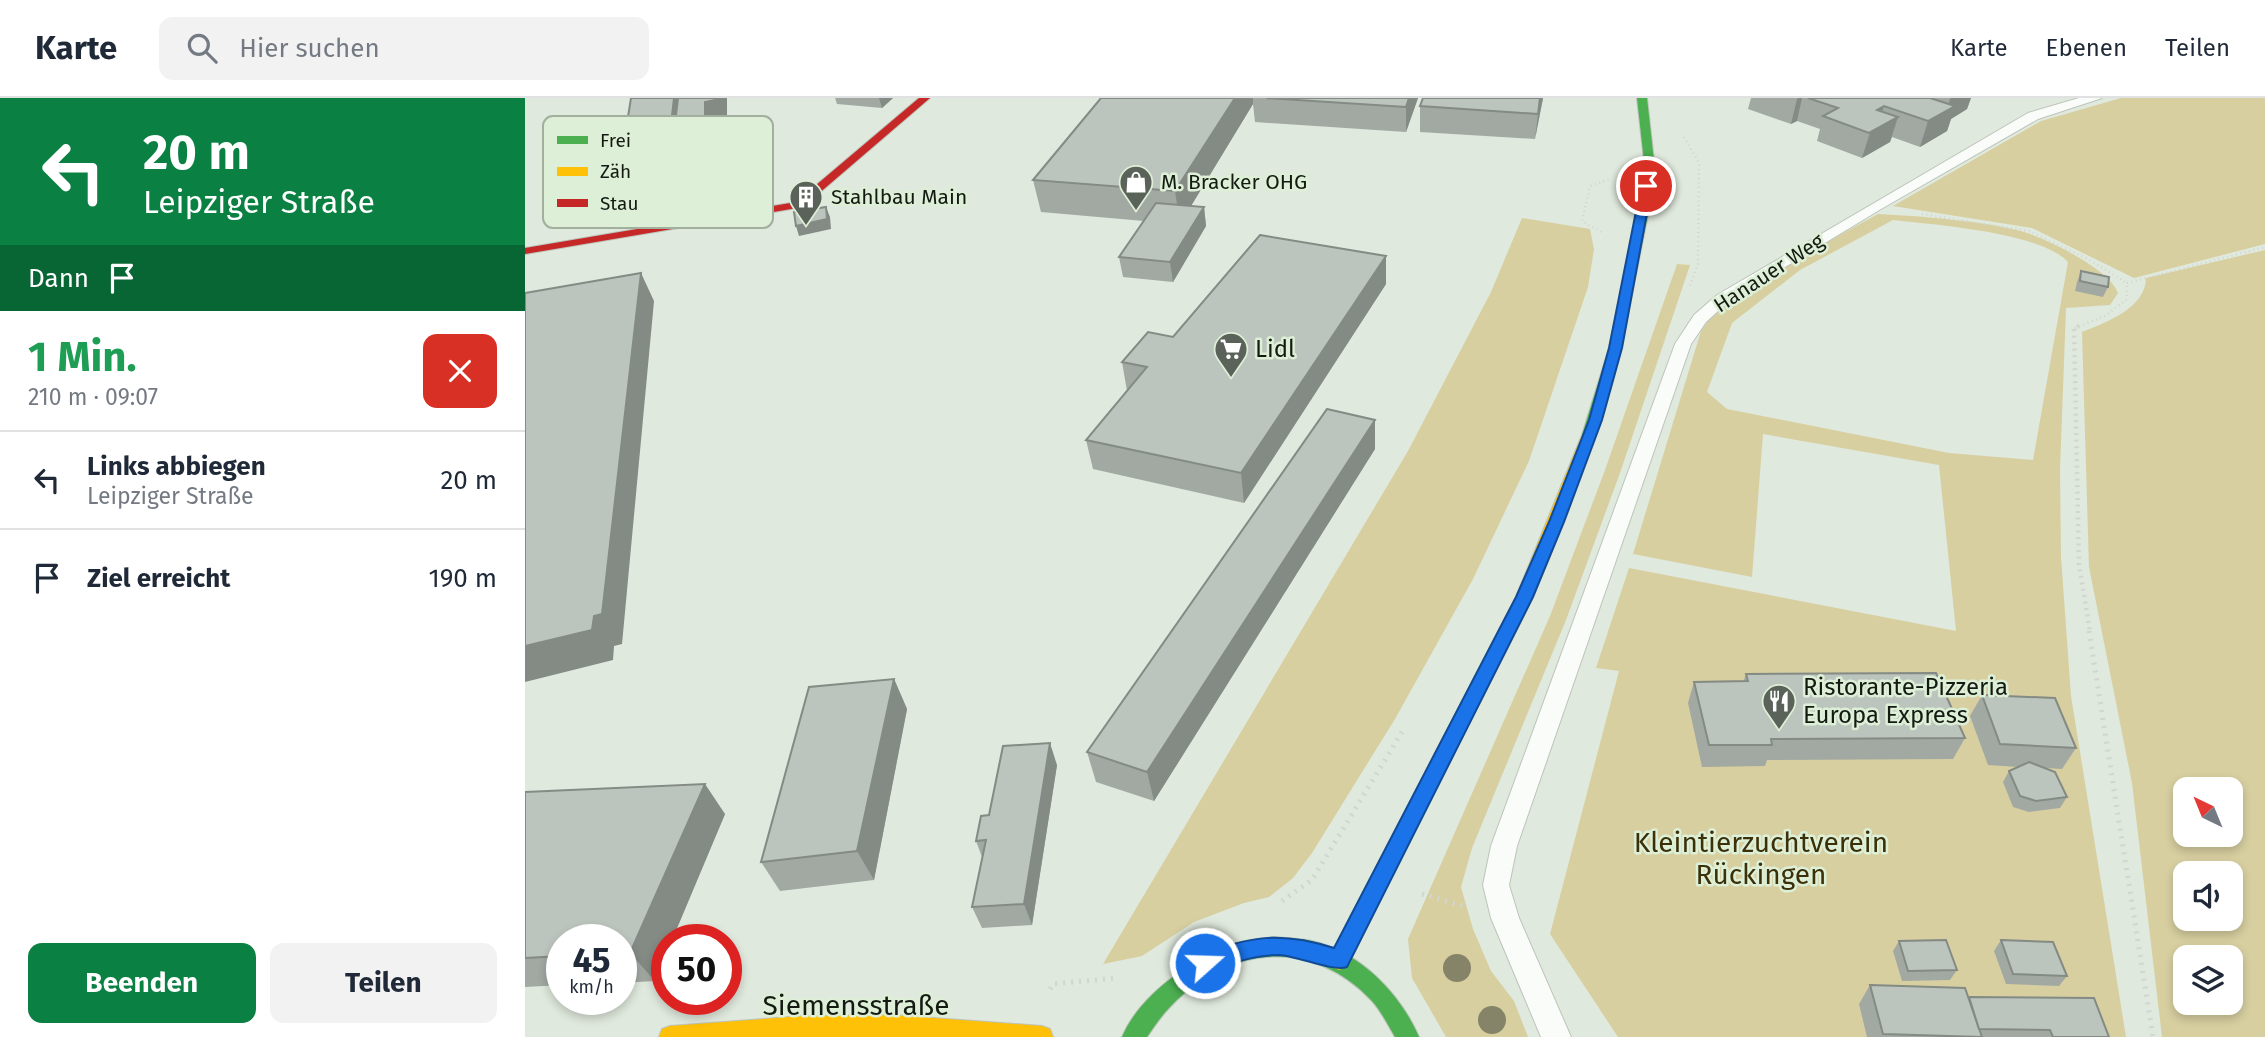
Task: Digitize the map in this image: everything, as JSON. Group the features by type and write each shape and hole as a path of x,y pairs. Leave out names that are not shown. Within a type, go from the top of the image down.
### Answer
{"main road":[{"path":"773,209 799,205 925,98"},
{"path":"1339,960 1524,597 1595,420 1615,348 1644,210 1649,161 1642,98"},
{"path":"525,251 662,228"},
{"path":"1133,1037 1145,1015 1172,986 1216,959 1239,951 1277,946 1306,949 1339,960 1368,978 1395,1009 1408,1037"},
{"name":"Siemensstraße","path":"670,1037 802,1027 893,1026 1035,1035"}],"lane":[{"name":"Hanauer Weg","path":"1556,1037 1505,918 1496,885 1504,846 1584,629 1683,344 1700,319 1723,298 1876,206 2033,116 2096,98"}],"path":[{"path":"1679,128 1699,163 1697,264 1689,285 1683,344"},
{"path":"1605,240 1602,232 1582,221 1590,186 1611,178 1616,167"},
{"path":"1876,206 2029,231 2088,259 2127,283 2265,247"},
{"path":"2127,283 2127,299 2105,316 2074,328 2073,389 2079,564 2153,1037"},
{"path":"1273,907 1312,880 1408,722"},
{"path":"1035,1035 1053,984 1122,977"}],"green space":[{"path":"2121,98 2265,98 2265,244 2134,278 2032,228 1893,206 2041,121"},
{"name":"Kleintierzuchtverein Rückingen","path":"1878,214 1932,218 1991,225 2035,236 2091,265 2103,274 2118,293 2110,305 2066,308 2060,469 2061,557 2071,696 2126,1037 1618,1037 1550,934 1619,671 1596,668 1629,568 1956,631 1939,465 1763,434 1752,577 1633,554 1701,331 1715,311 1787,264","holes":["1893,220 2012,237 2035,243 2068,262 2033,460 1949,453 1727,409 1707,392 1732,323 1800,270"]},
{"path":"1522,218 1590,229 1594,249 1588,287 1529,461 1473,579 1395,719 1312,853 1293,878 1269,897 1244,903 1194,922 1142,956 1103,964 1408,451 1491,292"},
{"path":"2265,250 2265,1037 2162,1037 2132,783 2089,567 2082,332 2123,313 2139,298 2146,278"},
{"path":"1677,264 1690,265 1620,473 1566,620 1472,848 1461,887 1473,929 1491,971 1514,1001 1528,1037 1446,1037 1412,978 1408,939 1550,616 1605,470"}],"building":[{"path":"631,98 674,98 672,116 628,116"},
{"path":"678,98 720,98 705,102 705,116 676,116"},
{"path":"1101,98 1235,98 1175,191 1033,180"},
{"path":"1266,98 1409,98 1406,107"},
{"path":"1423,98 1540,98 1538,114 1420,106"},
{"path":"1808,98 1930,98 1955,106 1928,121 1884,106 1877,110 1898,117 1869,133 1823,116 1838,108"},
{"path":"1156,203 1204,207 1170,262 1119,257"},
{"path":"826,207 827,219 796,226 794,212"},
{"name":"Lidl","path":"1260,235 1386,256 1241,473 1086,440 1147,367 1122,362 1148,332 1173,337"},
{"path":"2081,271 2109,277 2108,287 2080,281"},
{"path":"641,273 602,614 594,616 592,630 525,646 525,293"},
{"path":"1327,409 1375,420 1147,772 1087,752"},
{"path":"1936,673 1965,738 1771,739 1772,745 1709,745 1694,682 1748,681 1746,674"},
{"path":"894,679 857,851 761,862 809,687"},
{"path":"1982,695 2055,698 2076,748 2000,744"},
{"path":"1050,743 1024,904 972,907 986,840 976,841 981,816 989,815 1003,746"},
{"path":"2029,762 2055,772 2067,797 2036,801 2020,796 2009,771"},
{"path":"705,784 637,937 637,924 546,924 546,957 525,958 525,792"},
{"path":"1946,940 1957,970 1908,971 1899,941"},
{"path":"2001,940 2053,942 2067,976 2013,974"},
{"path":"1870,985 1965,988 1982,1037 1883,1034"},
{"path":"1969,997 2094,998 2109,1037 2053,1037 2050,1030 1979,1029"}],"traffic: fast":[{"path":"1589,435 1615,348 1644,210 1649,161 1642,98"},
{"path":"1133,1037 1163,1000 1197,971 1235,954 1273,946 1312,950 1348,966 1381,995 1408,1037"}],"traffic: slow":[{"path":"1339,960 1524,597 1589,435"},
{"path":"670,1037 802,1027 893,1026 1042,1037"}],"traffic: jam":[{"path":"773,209 799,205 925,98"},
{"path":"525,251 662,228"}],"place":[{"name":"M. Bracker OHG","path":"1136,212"},
{"name":"Stahlbau Main","path":"806,227"},
{"name":"Lidl","path":"1231,379"},
{"name":"Ristorante-Pizzeria Europa Express","path":"1779,731"}],"route":[{"path":"1205,963 1239,951 1277,946 1306,949 1339,960 1524,597 1557,522 1595,420 1615,348 1644,210 1646,186"}]}
